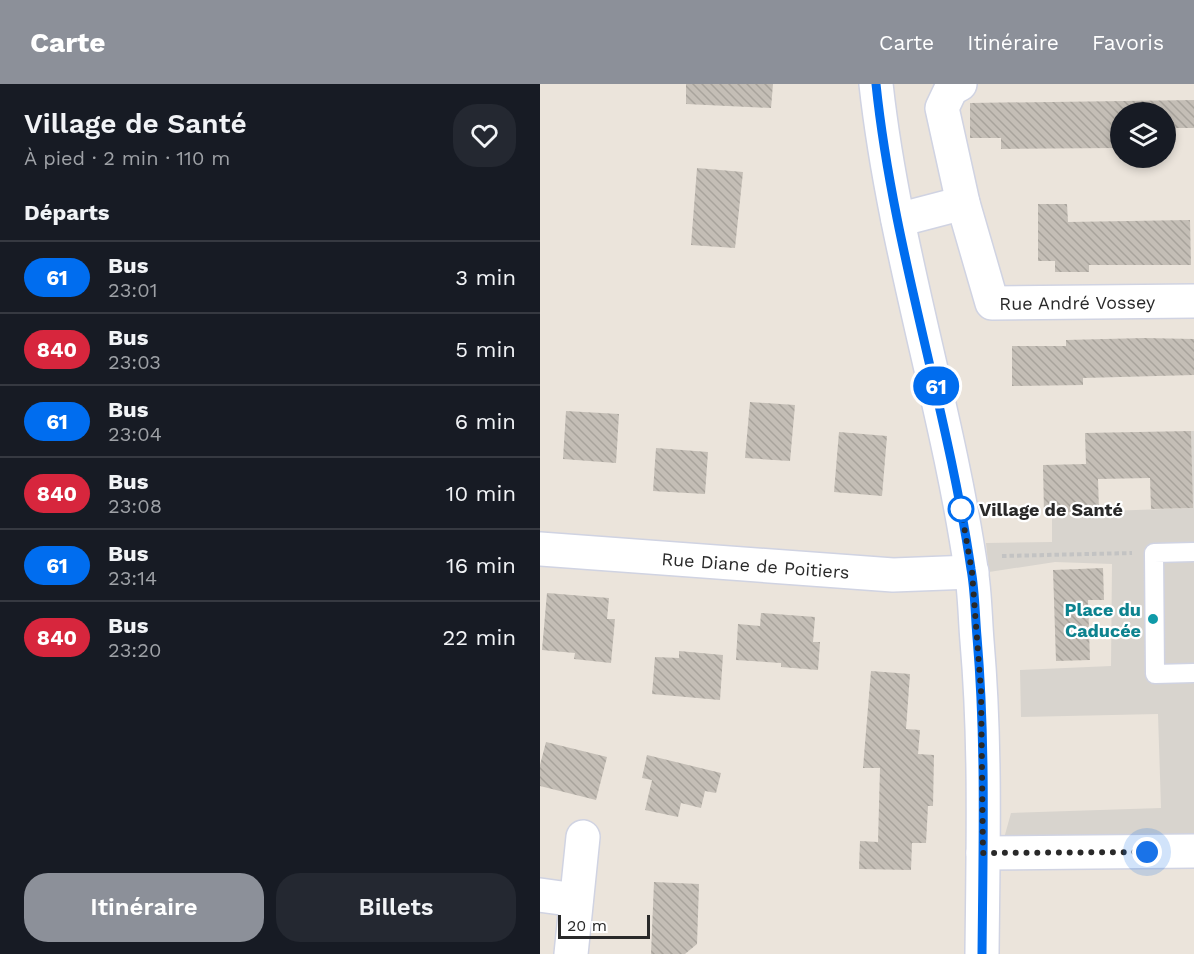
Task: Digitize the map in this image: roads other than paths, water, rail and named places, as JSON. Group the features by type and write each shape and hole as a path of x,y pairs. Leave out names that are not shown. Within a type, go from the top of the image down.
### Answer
{"street":[{"path":"876,84 881,130 898,220 951,454 971,564 981,691 982,954"},
{"path":"898,220 963,203 942,108 951,89 960,84"},
{"name":"Rue André Vossey","path":"963,203 992,303 1194,301"},
{"name":"Rue Diane de Poitiers","path":"540,549 893,575 971,564"},
{"path":"571,954 583,837"},
{"path":"983,853 1194,851"},
{"path":"540,895 576,900"}],"lane":[{"path":"1194,552 1154,553 1155,674 1194,673"}],"place":[{"name":"Village de Santé","path":"961,509"},
{"name":"Place du Caducée","path":"1153,619"}]}
